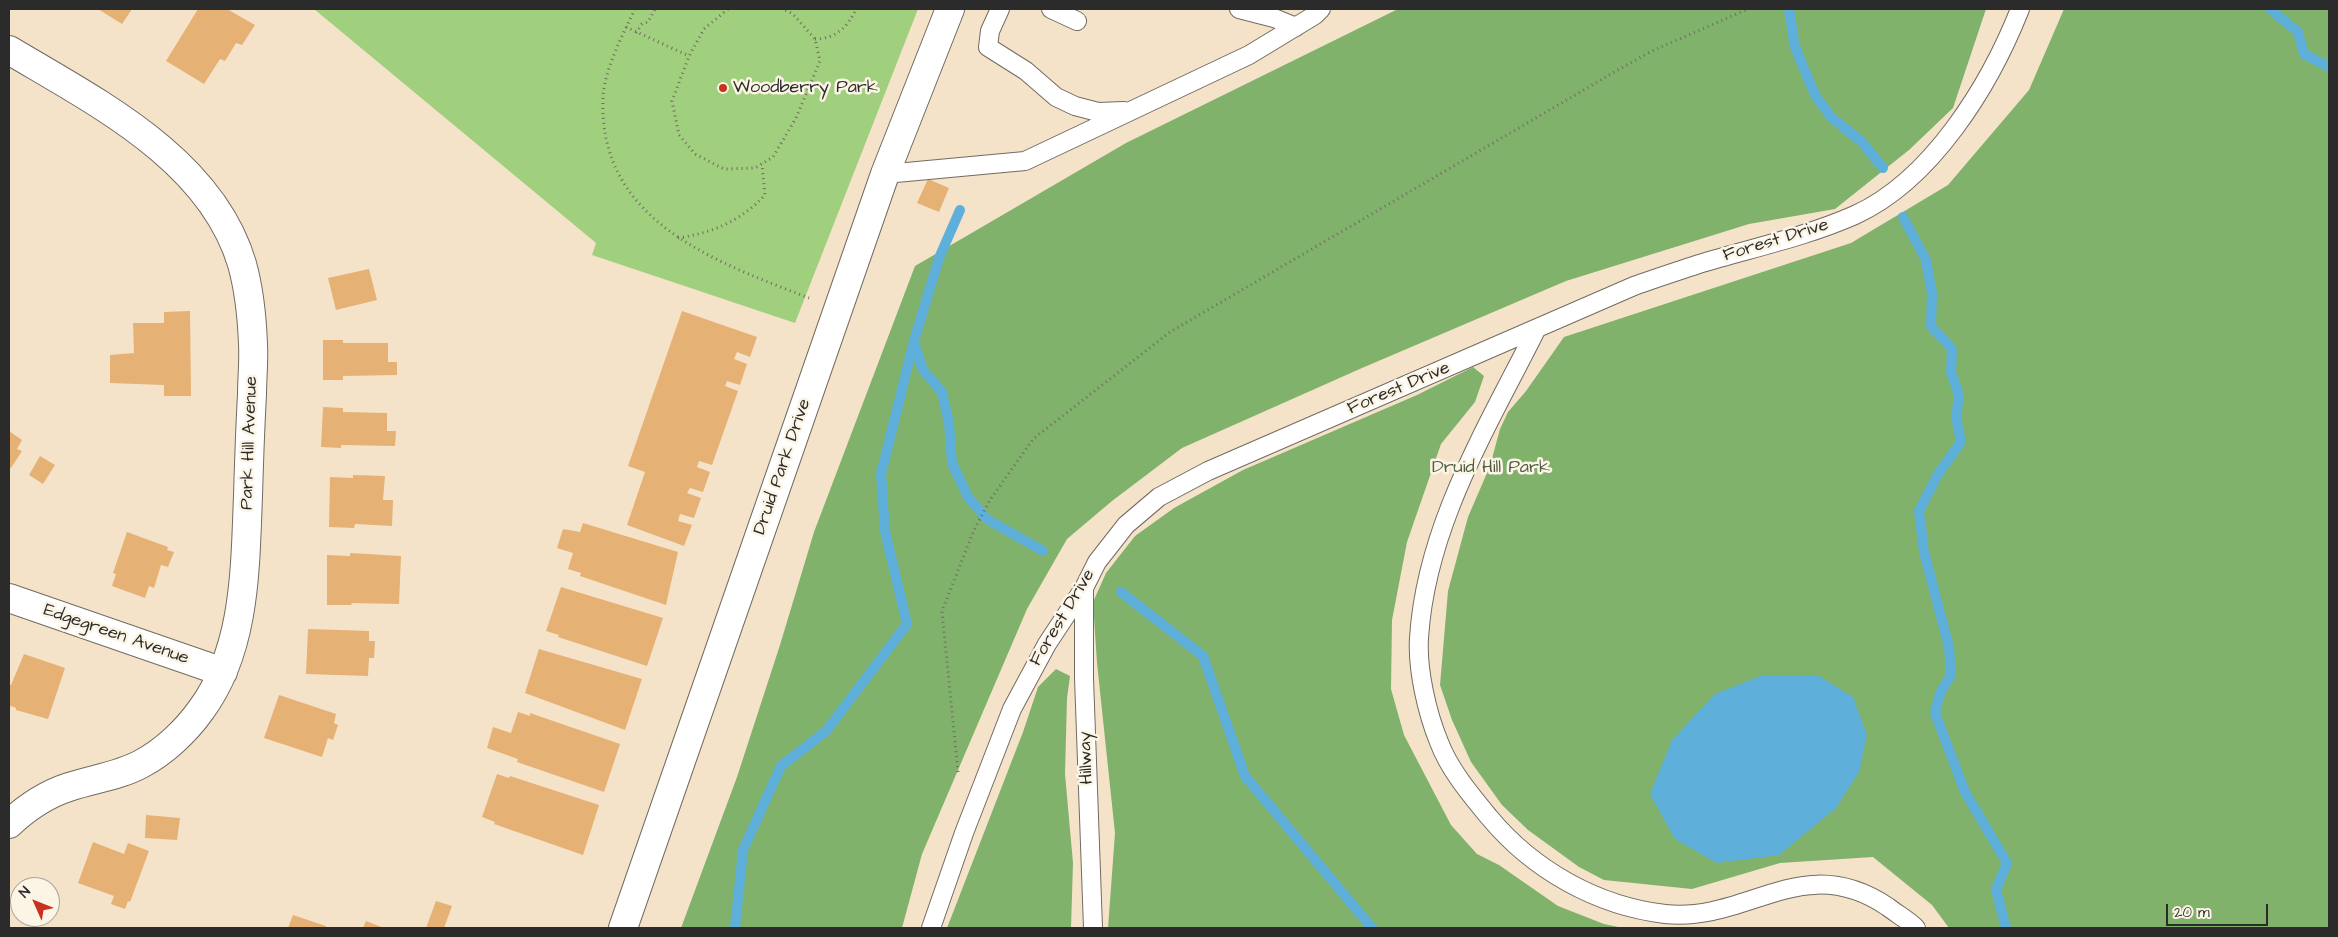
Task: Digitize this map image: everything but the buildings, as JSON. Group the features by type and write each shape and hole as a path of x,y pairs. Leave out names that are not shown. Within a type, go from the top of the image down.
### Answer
{"street":[{"name":"Druid Park Drive","path":"623,928 885,174 950,9"},
{"name":"Park Hill Avenue","path":"9,50 109,110 140,132 178,165 208,199 228,232 241,263 249,298 254,345 244,580 238,620 223,672 201,710 181,734 162,750 141,764 111,776 66,788 20,814 9,824"},
{"name":"Edgegreen Avenue","path":"9,598 223,672"}],"lane":[{"path":"1000,9 990,31 988,47 1026,71 1056,98 1075,106 1098,112 1130,111"},
{"path":"1050,9 1077,21"},
{"path":"1239,9 1296,26"},
{"path":"885,174 1025,161 1250,55 1315,15 1321,9"},
{"name":"Forest Drive","path":"931,928 964,833 1012,709 1047,644 1084,588 1096,562 1126,525 1159,497 1208,470 1536,330 1634,286 1700,264 1784,241 1856,214 1898,189 1930,157 1960,120 1991,71 2020,9"},
{"path":"1536,330 1445,517 1429,575 1420,630 1419,640 1424,696 1439,743 1466,790 1500,830 1537,861 1576,889 1621,906 1668,914 1714,911 1774,892 1814,883 1844,886 1876,899 1916,928"},
{"name":"Hillway","path":"1084,588 1084,678 1093,928"}],"path":[{"path":"635,9 611,64 603,97 607,144 618,173 630,195 677,238 733,268 838,309"},
{"path":"636,33 642,24 648,22 655,9"},
{"path":"728,9 704,30 689,56 672,101 679,135 695,154 724,169 755,168 773,157 803,102 820,61 815,39 793,14 783,9"},
{"path":"815,39 827,39 840,32 852,19 856,9"},
{"path":"958,775 942,611 974,530 990,500 1033,439 1170,332 1623,67 1652,51 1748,9"},
{"path":"626,27 689,56"},
{"path":"677,238 722,228 753,208 765,195 762,164"}],"green space":[{"name":"Woodberry Park","path":"314,9 918,9 795,323 592,255 596,243"},
{"path":"1398,9 1986,9 1953,108 1909,150 1835,209 1749,224 1566,281 1362,368 1182,448 1112,501 1067,539 1027,609 922,854 902,928 681,928 737,777 814,532 915,266 1126,143"},
{"name":"Druid Hill Park","path":"2064,9 2329,9 2329,928 1949,928 1932,905 1873,857 1780,863 1692,889 1604,880 1579,867 1528,830 1502,805 1471,762 1452,720 1440,685 1448,591 1468,517 1490,466 1500,429 1508,412 1526,391 1564,337 1851,243 1948,185 2029,90"},
{"path":"1473,367 1484,376 1475,402 1441,444 1407,542 1392,620 1391,689 1404,735 1451,825 1477,854 1499,865 1558,906 1604,924 1623,928 1108,928 1115,833 1097,663 1093,602 1106,573 1135,536 1174,508 1243,470 1417,395"},
{"path":"1056,669 1070,676 1067,698 1065,774 1073,863 1071,928 947,928 1023,732 1038,687"}],"water":[{"path":"1763,675 1819,676 1853,697 1867,735 1859,772 1836,808 1779,855 1717,863 1675,839 1650,794 1672,740 1715,694"}],"waterway":[{"path":"1789,9 1795,47 1815,95 1831,117 1862,142 1883,168"},
{"path":"2270,9 2298,32 2304,54 2329,67"},
{"path":"735,928 743,850 781,766 826,731 907,624 885,531 881,474 914,341 939,258 960,210"},
{"path":"1903,217 1926,260 1932,293 1931,326 1952,349 1951,372 1959,395 1956,417 1961,442 1938,474 1919,511 1924,552 1949,647 1951,675 1940,693 1935,713 1965,792 2007,863 1996,890 2006,928"},
{"path":"914,342 923,370 942,392 949,423 952,463 968,497 987,519 1043,551"},
{"path":"1121,592 1203,656 1245,776 1372,928"}],"place":[{"name":"Woodberry Park","path":"723,88"}]}
